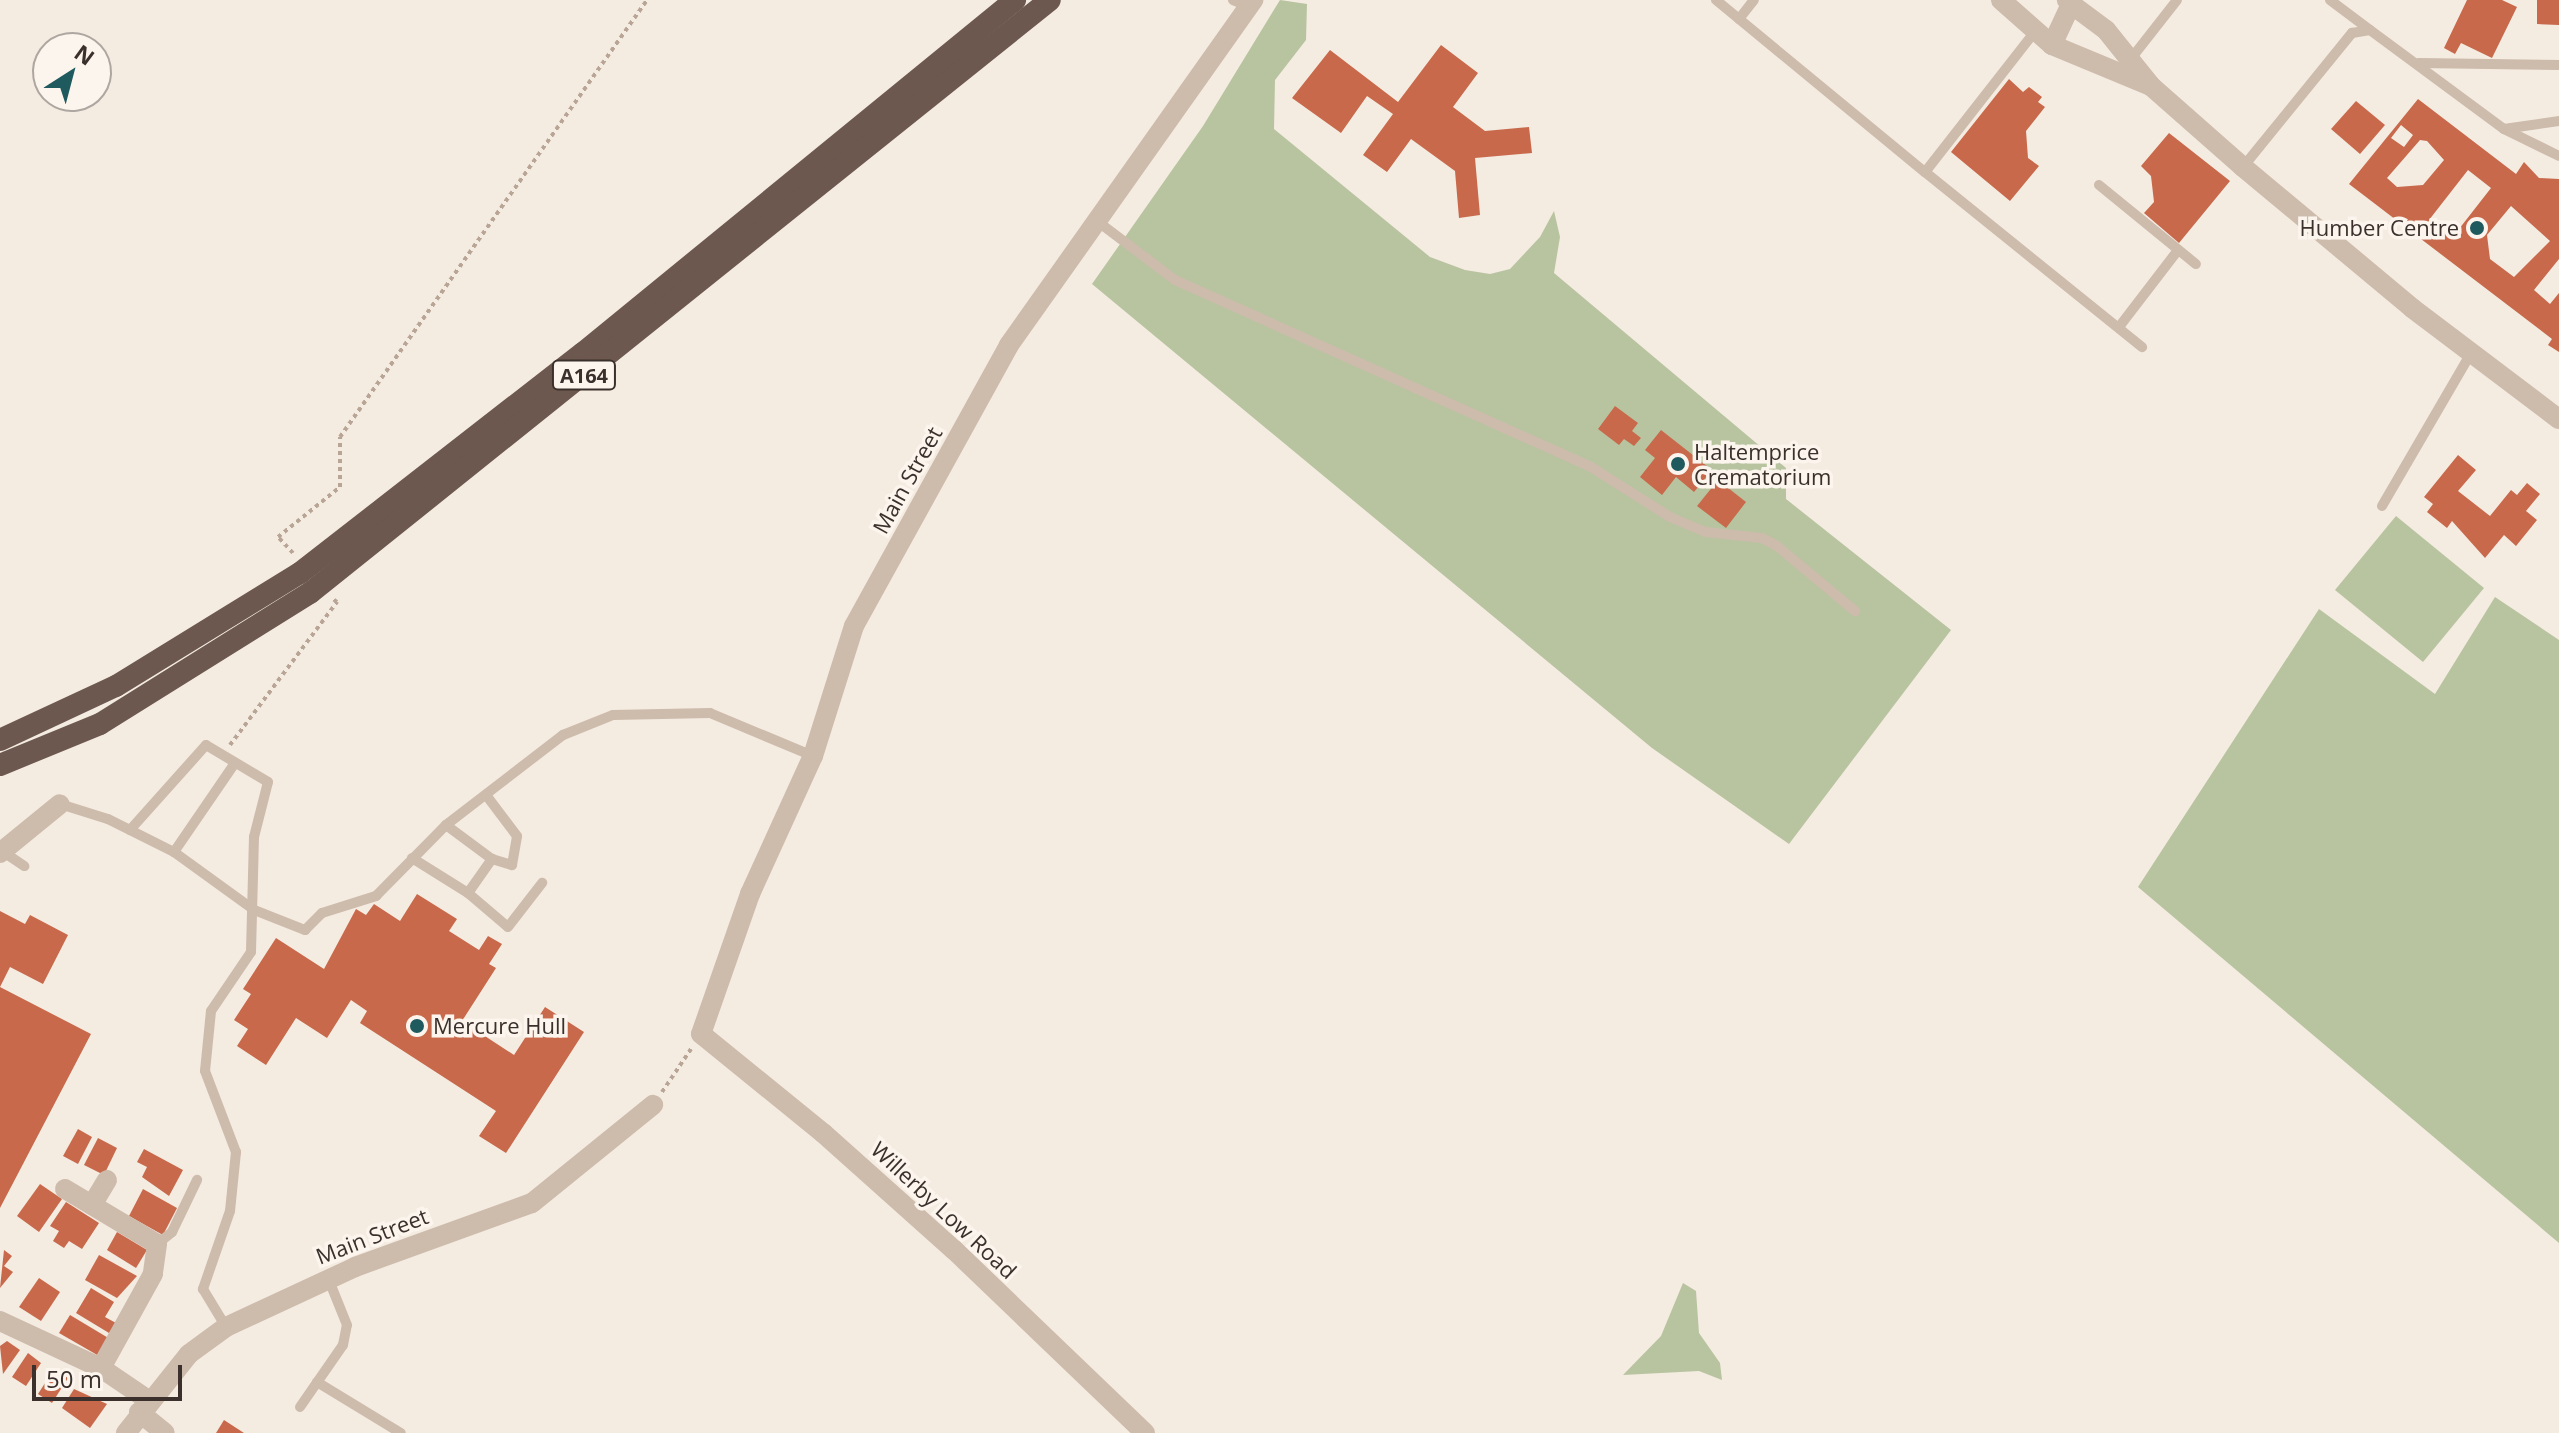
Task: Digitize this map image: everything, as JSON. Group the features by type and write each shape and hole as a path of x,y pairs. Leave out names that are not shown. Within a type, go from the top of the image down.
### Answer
{"highway":[{"name":"A164","path":"0,740 116,686 204,636 306,568 583,353 1015,0"},
{"name":"A164","path":"0,765 100,724 310,593 1050,0"}],"street":[{"path":"2001,0 2033,34 2052,45 2151,86"},
{"name":"Main Street","path":"701,1034 750,894 813,756 854,626 1009,345 1245,2"},
{"path":"2052,45 2069,2 2106,30 2151,86 2243,167 2471,353 2559,419"},
{"path":"1,852 60,804"},
{"name":"Willerby Low Road","path":"701,1034 932,1231 1145,1433"},
{"name":"Main Street","path":"126,1433 143,1406 189,1354 226,1327 328,1278 532,1203 653,1105"},
{"path":"92,1205 107,1180"},
{"path":"65,1189 156,1245 153,1274 101,1368"},
{"path":"0,1321 101,1368 143,1406 165,1433"}],"lane":[{"path":"1716,0 2142,347"},
{"path":"1739,19 1754,0"},
{"path":"2130,60 2177,0"},
{"path":"2330,0 2504,129 2559,156"},
{"path":"2243,167 2352,33 2370,30"},
{"path":"1925,172 2033,34"},
{"path":"2419,63 2559,65"},
{"path":"2504,129 2559,121"},
{"path":"2099,185 2196,264"},
{"path":"1097,221 1175,280 1591,467 1670,517 1706,532 1762,538 1777,546 1855,611"},
{"path":"2119,327 2178,250"},
{"path":"2382,506 2471,353"},
{"path":"60,804 130,830 174,852 254,910 305,930 322,913 376,896 446,825 563,735 613,715 710,713 813,756"},
{"path":"130,830 206,745 268,782 254,837 251,952 211,1011 205,1071 236,1152 230,1211 203,1289 226,1327"},
{"path":"174,852 235,763"},
{"path":"446,825 492,859 512,865 517,836 486,795"},
{"path":"1,852 24,866"},
{"path":"412,858 468,893 508,927 542,883"},
{"path":"468,893 492,859"},
{"path":"156,1245 172,1232 197,1180"},
{"path":"300,1407 343,1345 347,1325 328,1278"},
{"path":"317,1382 401,1433"}],"path":[{"path":"306,568 278,537 340,487 340,437 647,0"},
{"path":"223,755 337,602"},
{"path":"653,1105 701,1034"}],"green space":[{"path":"1280,0 1307,4 1306,40 1275,80 1274,129 1430,257 1465,270 1490,274 1510,269 1540,237 1554,211 1560,237 1554,273 1786,468 1786,499 1951,630 1789,844 1652,748 1092,284 1203,126"},
{"path":"2396,516 2484,588 2423,662 2335,590"},
{"path":"2495,597 2559,640 2559,1243 2138,887 2319,609 2435,694"},
{"path":"1683,1283 1696,1291 1699,1333 1720,1363 1722,1380 1699,1371 1623,1375 1661,1336"}],"building":[{"path":"2467,0 2502,0 2517,7 2492,58 2461,43 2455,54 2444,48"},
{"path":"2537,0 2559,0 2559,25 2537,24"},
{"path":"1441,45 1478,73 1453,107 1485,131 1529,127 1532,153 1475,158 1480,215 1459,218 1455,171 1411,139 1387,172 1363,155 1393,114 1367,96 1341,133 1292,98 1330,50 1398,102"},
{"path":"2009,79 2023,92 2029,87 2042,97 2038,102 2045,107 2026,131 2028,158 2039,166 2010,201 1951,152"},
{"name":"Humber Centre","path":"2418,99 2516,174 2524,162 2539,178 2559,179 2559,259 2534,290 2550,304 2559,293 2559,352 2548,345 2552,339 2349,184","holes":["2401,125 2413,135 2404,147 2391,138","2420,140 2427,141 2444,160 2423,185 2397,187 2387,178","2468,170 2491,188 2452,238 2429,220","2511,206 2550,241 2514,277 2490,259 2487,235"]},
{"path":"2356,101 2385,125 2360,154 2331,129"},
{"path":"2169,133 2230,181 2179,243 2144,213 2154,202 2151,176 2141,166"},
{"path":"1615,406 1638,423 1632,431 1641,438 1634,446 1624,439 1619,445 1598,429"},
{"name":"Haltemprice Crematorium","path":"1661,430 1712,470 1694,492 1676,477 1662,495 1640,477 1655,458 1645,450"},
{"path":"2458,455 2476,470 2458,491 2490,516 2511,490 2517,495 2527,483 2540,494 2526,511 2537,520 2516,546 2504,535 2485,558 2452,521 2447,528 2427,512 2433,504 2424,497"},
{"path":"1718,480 1746,502 1726,528 1697,506"},
{"name":"Mercure Hull","path":"417,894 457,919 449,931 479,950 488,936 502,944 489,964 496,968 462,1021 514,1055 545,1007 584,1032 506,1153 479,1136 496,1111 360,1023 367,1011 351,1000 327,1038 296,1018 266,1065 237,1046 248,1029 234,1020 251,994 243,989 276,938 324,969 356,909 366,915 374,904 400,921"},
{"path":"0,911 25,924 30,915 68,935 43,984 10,967 0,987"},
{"path":"0,987 91,1034 0,1208"},
{"path":"78,1129 92,1137 78,1164 63,1156"},
{"path":"98,1138 117,1148 104,1175 84,1165"},
{"path":"144,1149 183,1170 169,1196 142,1177 147,1167 137,1162"},
{"path":"40,1184 62,1199 39,1232 17,1216"},
{"path":"143,1189 177,1208 163,1235 129,1216"},
{"path":"66,1202 99,1223 82,1249 69,1241 64,1248 53,1241 59,1231 50,1226"},
{"path":"117,1232 147,1250 136,1268 107,1250"},
{"path":"4,1250 12,1256 4,1266 13,1272 0,1288"},
{"path":"99,1255 137,1276 117,1298 85,1280"},
{"path":"39,1278 60,1292 41,1321 19,1307"},
{"path":"91,1288 114,1302 105,1317 116,1323 109,1333 76,1313"},
{"path":"70,1315 110,1339 99,1356 59,1333"},
{"path":"7,1341 20,1350 3,1374 0,1346"},
{"path":"28,1353 41,1363 26,1386 12,1377"},
{"path":"54,1369 68,1378 52,1403 38,1394"},
{"path":"74,1389 107,1404 90,1428 62,1408"},
{"path":"224,1420 244,1433 216,1433"}],"place":[{"name":"Humber Centre","path":"2477,228"},
{"name":"Haltemprice Crematorium","path":"1678,464"},
{"name":"Mercure Hull","path":"417,1026"}]}
